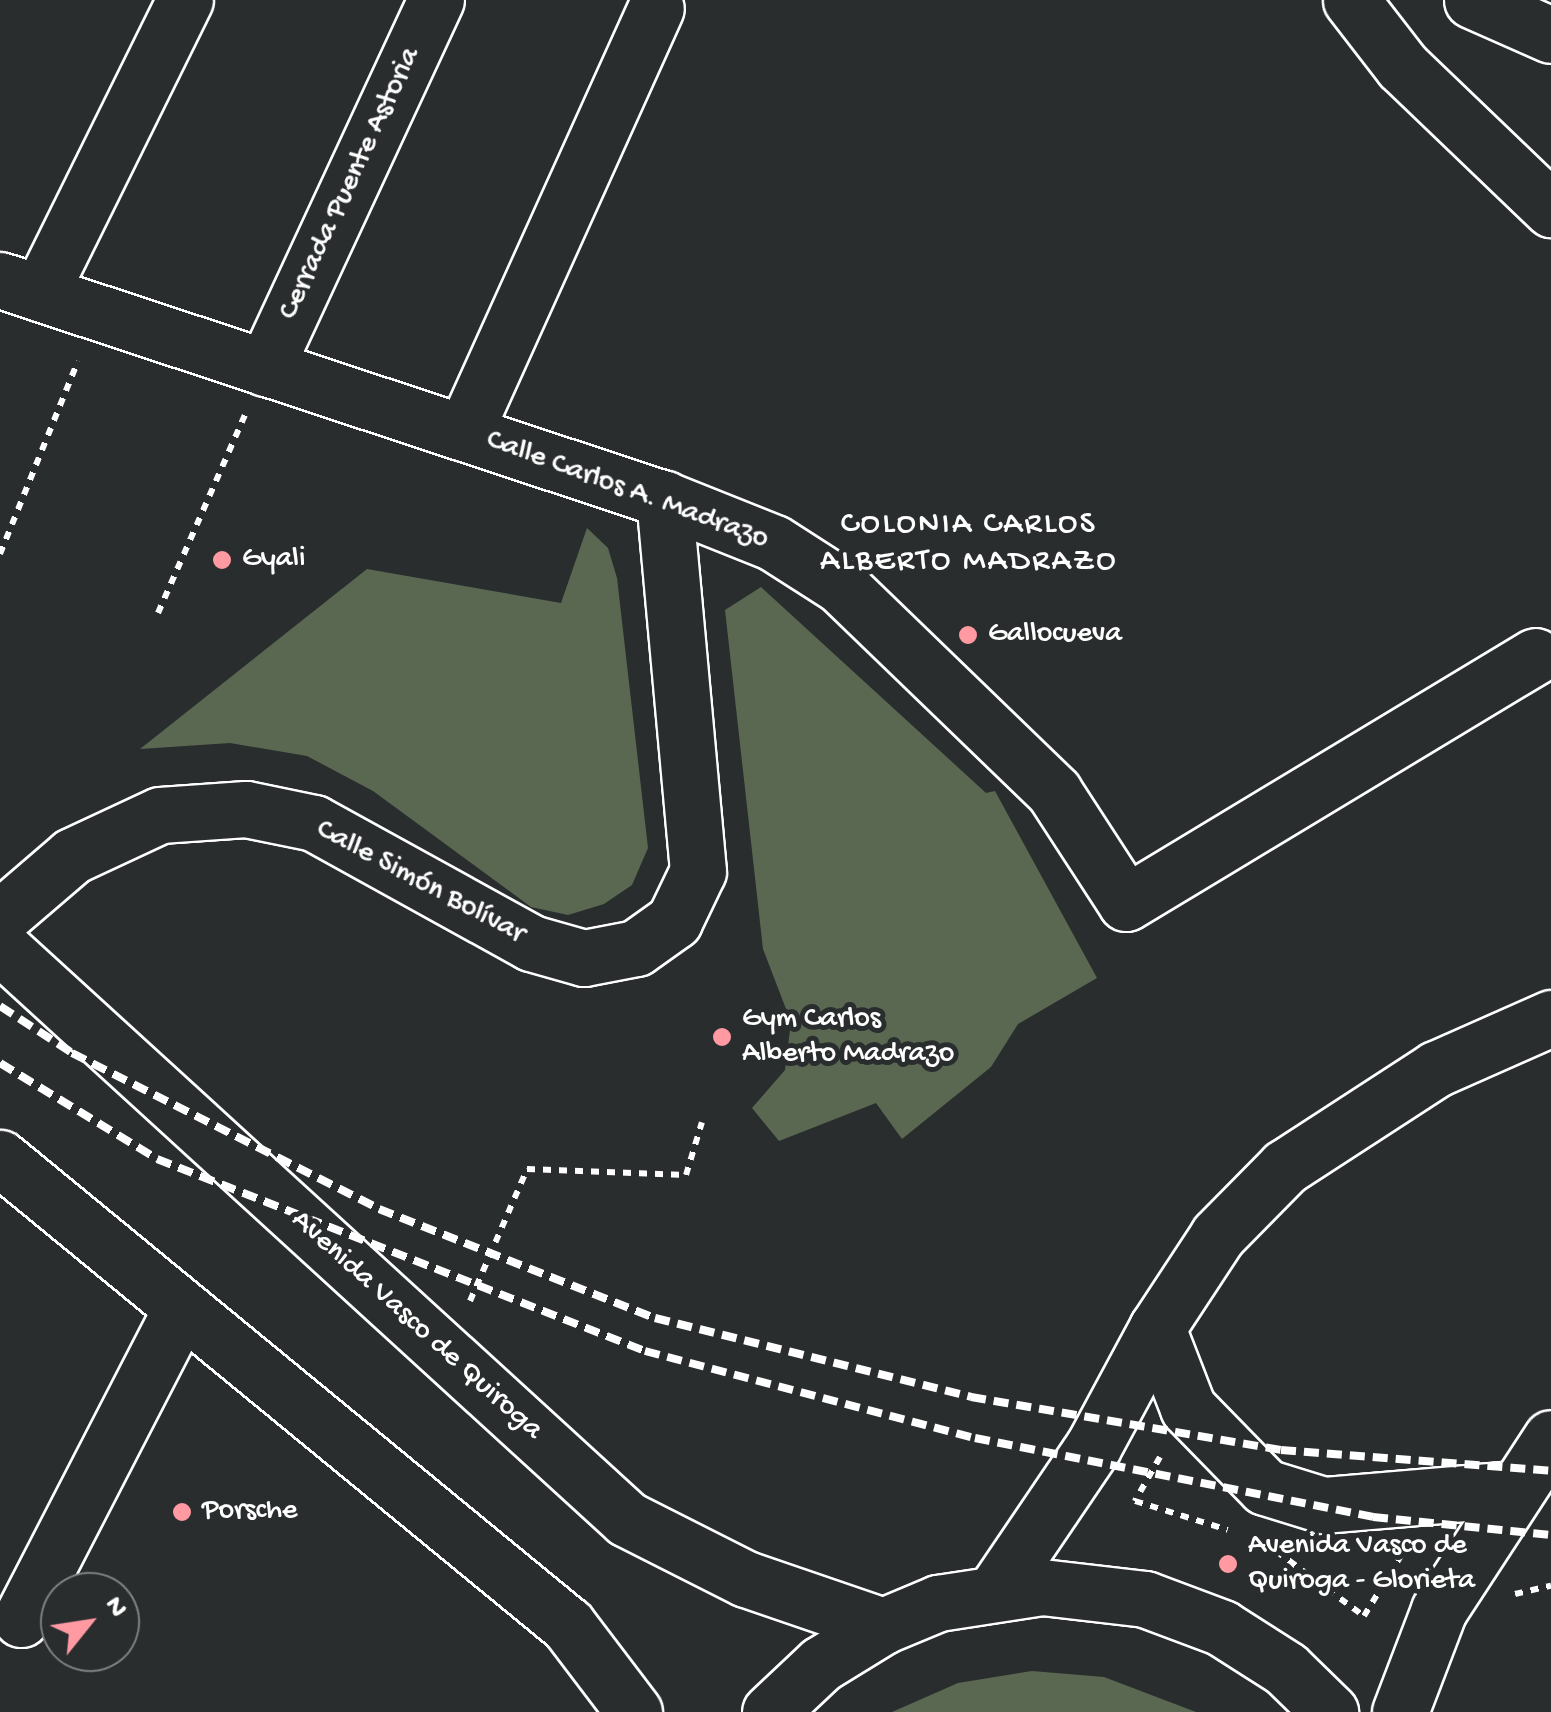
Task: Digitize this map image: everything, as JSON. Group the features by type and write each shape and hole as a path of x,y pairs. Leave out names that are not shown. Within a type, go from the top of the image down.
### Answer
{"main road":[{"path":"20,287 186,0"},
{"name":"Cerrada Puente Astoria","path":"265,368 436,0"},
{"path":"1351,0 1402,66 1551,209"},
{"path":"1472,0 1551,35"},
{"path":"464,433 656,8"},
{"name":"Calle Carlos A. Madrazo","path":"20,287 664,500 774,542 841,586 1054,792 1126,902 1534,656"},
{"name":"Calle Simón Bolívar","path":"0,918 72,856 160,815 246,808 314,823 531,943 584,958 636,948 674,921 698,871 664,500"},
{"name":"Avenida Vasco de Quiroga","path":"0,946 627,1518 746,1580 883,1626"},
{"path":"996,1590 1093,1447 1157,1328 1218,1235 1285,1167 1436,1069 1551,1018"},
{"path":"0,1158 180,1311 568,1625 634,1712"},
{"path":"21,1619 180,1311"},
{"path":"1157,1328 1188,1408 1265,1488 1323,1505 1513,1489"},
{"path":"1400,1712 1439,1610 1513,1489 1551,1438"},
{"path":"770,1712 821,1664 883,1626 996,1590 1112,1592 1180,1610 1254,1646 1330,1712"}],"path":[{"path":"0,554 98,312"},
{"path":"158,613 265,368"},
{"path":"469,1303 527,1169 686,1175 702,1122"}],"green space":[{"path":"587,528 608,548 617,578 648,848 632,885 604,904 568,915 531,907 373,791 307,756 230,743 140,749 367,569 561,603"},
{"path":"761,587 986,793 995,791 1097,978 1018,1024 991,1067 902,1139 876,1103 779,1141 752,1108 785,1070 791,1022 763,949 725,610"},
{"path":"1032,1671 1104,1677 1196,1712 892,1712 958,1683"}],"railway":[{"path":"0,1006 72,1053 379,1209 655,1318 971,1397 1281,1450 1551,1471"},
{"path":"0,1063 157,1159 645,1351 975,1438 1373,1517 1551,1535"}],"place":[{"name":"Gyali","path":"222,560"},
{"name":"Gallocueva","path":"968,635"},
{"name":"Gym Carlos Alberto Madrazo","path":"722,1037"},
{"name":"Porsche","path":"182,1512"},
{"name":"Avenida Vasco de Quiroga - Glorieta","path":"1228,1564"}],"district":[{"name":"COLONIA CARLOS ALBERTO MADRAZO","path":"969,544"}]}
